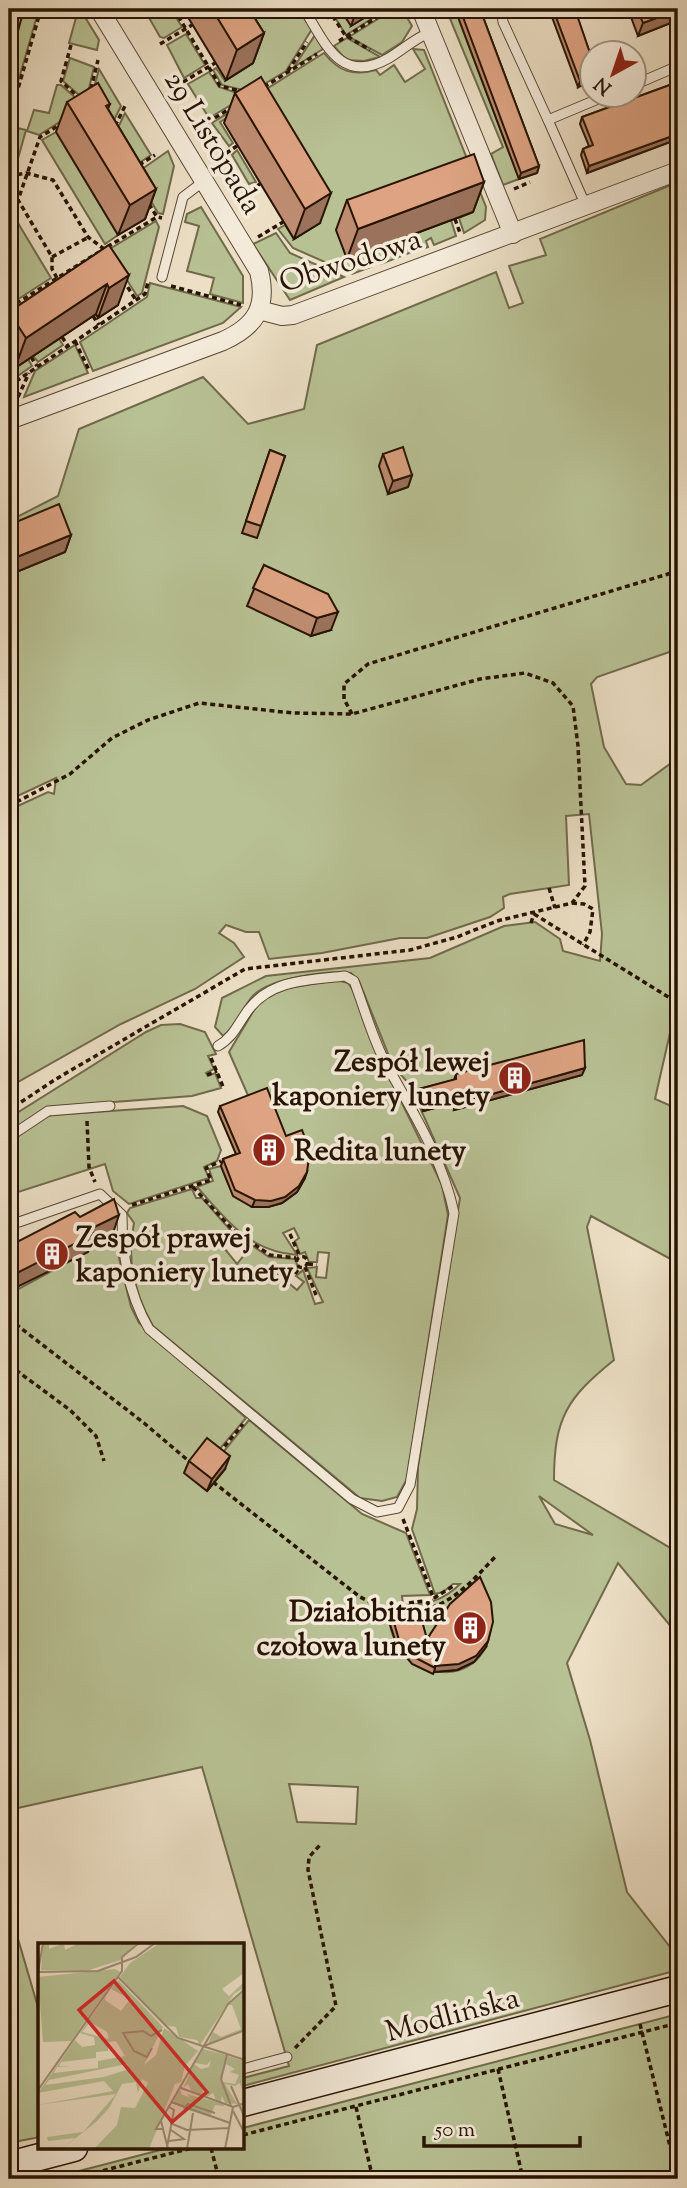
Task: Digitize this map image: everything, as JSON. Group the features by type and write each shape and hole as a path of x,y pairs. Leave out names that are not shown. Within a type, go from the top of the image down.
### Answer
{"street":[{"name":"29 Listopada","path":"99,9 259,271 263,289 252,308"},
{"path":"421,9 513,234"},
{"name":"Obwodowa","path":"12,412 223,341 239,334 252,308 282,316 293,315 678,171"},
{"name":"Modlińska","path":"245,2102 678,1989"},
{"path":"9,2165 66,2150"}],"lane":[{"path":"304,9 328,48 343,64 355,67 387,59 431,32"},
{"path":"501,9 503,22 586,206"},
{"path":"648,79 678,66"},
{"path":"548,120 578,107"},
{"path":"162,277 183,197 204,181"},
{"path":"9,1217 19,1222 100,1194 122,1215 122,1243 135,1305 149,1329 352,1499 377,1512 398,1508 410,1485 454,1213 449,1192 404,1090 384,1060 354,981 345,976 275,986 258,997 231,1038 218,1046"},
{"path":"9,1137 48,1111 110,1106"},
{"path":"245,2068 287,2057"}],"path":[{"path":"9,120 41,9"},
{"path":"174,9 220,86 251,95"},
{"path":"328,9 346,37 387,59"},
{"path":"263,88 390,9"},
{"path":"160,44 192,25"},
{"path":"71,45 61,80 87,105"},
{"path":"90,94 98,60"},
{"path":"183,82 215,63"},
{"path":"188,135 240,102"},
{"path":"109,137 125,106"},
{"path":"57,278 52,269 52,257 18,200 40,137 63,123"},
{"path":"219,158 237,146"},
{"path":"130,172 155,155"},
{"path":"9,176 26,173 53,180 88,237 104,249 111,259"},
{"path":"508,196 513,189 530,182"},
{"path":"242,195 260,184"},
{"path":"144,196 157,217 168,220"},
{"path":"9,308 157,217"},
{"path":"455,219 462,238"},
{"path":"251,241 283,222"},
{"path":"412,235 419,254"},
{"path":"52,257 88,237"},
{"path":"370,250 377,269"},
{"path":"117,269 136,300"},
{"path":"149,280 252,308"},
{"path":"9,386 143,295"},
{"path":"93,316 99,325"},
{"path":"62,337 68,346"},
{"path":"75,341 91,375"},
{"path":"31,357 37,366"},
{"path":"12,412 29,372"},
{"path":"352,714 344,699 344,684 368,664 678,571"},
{"path":"9,806 71,774 112,738 148,719 199,703 293,713 352,714 480,679 525,673 553,684 573,706 578,746 585,886 572,903"},
{"path":"549,888 555,908"},
{"path":"534,913 572,903 584,904 593,909 590,932 583,945"},
{"path":"534,913 678,1003"},
{"path":"531,923 534,913"},
{"path":"212,1058 224,1089"},
{"path":"207,1074 217,1071"},
{"path":"86,1112 89,1167"},
{"path":"129,1206 211,1180 206,1168 221,1161"},
{"path":"193,1186 233,1230 270,1255 304,1255 304,1266"},
{"path":"290,1234 316,1295"},
{"path":"239,1249 250,1241"},
{"path":"9,1250 13,1258"},
{"path":"295,1274 304,1266 317,1265"},
{"path":"9,1319 144,1423 199,1470"},
{"path":"9,1365 71,1410 96,1436 104,1461"},
{"path":"214,1459 251,1414"},
{"path":"206,1477 360,1597 385,1609 407,1612 433,1609 463,1590 496,1556"},
{"path":"398,1508 434,1599"},
{"path":"409,1603 434,1599 455,1585"},
{"path":"287,2057 336,2006 308,1870 309,1857 320,1845"},
{"path":"245,2134 678,2023"},
{"path":"640,2024 678,2179"},
{"path":"498,2069 523,2179"},
{"path":"356,2106 373,2179"},
{"path":"70,2179 184,2150"},
{"path":"212,2150 219,2179"}],"green space":[{"path":"22,9 39,9 9,113 9,55"},
{"path":"66,9 80,9 99,40 97,50 69,43 77,14"},
{"path":"144,9 171,9 182,27 164,38 160,37"},
{"path":"220,9 299,9 312,29 286,71 251,92 222,85 213,70 216,68 225,81 253,63"},
{"path":"387,9 346,35 334,16 342,12"},
{"path":"394,9 402,9 412,26 402,42 382,55 349,37"},
{"path":"446,9 455,9 519,179 503,185 491,154 503,147"},
{"path":"186,34 205,65 184,78 167,45"},
{"path":"315,35 323,49 294,67"},
{"path":"347,38 380,57 364,61 346,60 334,46"},
{"path":"413,49 424,50 486,207 485,220 464,233 459,218 473,212 337,230 347,259 366,252 371,267 352,274 293,248 278,229 285,225 294,239 252,103 220,122 233,143 229,146 212,123 324,53 335,65 347,71 360,73 376,70 380,75 394,65 405,82 425,69"},
{"path":"70,58 94,67 86,101 63,81"},
{"path":"99,69 121,106 111,126 90,103"},
{"path":"209,72 219,87 246,96 209,118 188,84"},
{"path":"57,85 61,85 85,106 39,135 27,131 34,110 49,113"},
{"path":"125,113 151,155 133,167 114,136"},
{"path":"9,126 26,130 14,173 9,174"},
{"path":"56,132 118,235 105,244 42,140"},
{"path":"237,150 256,182 249,184 232,155"},
{"path":"168,151 174,166 163,214 158,213 135,174"},
{"path":"678,182 678,649 597,677 591,684 604,747 626,784 641,785 678,758 678,1035 670,1033 655,1099 678,1109 678,1263 591,1216 587,1227 614,1360 585,1386 566,1411 557,1440 554,1480 669,1547 678,1542 678,1635 618,1563 567,1663 590,1740 627,1892 674,1952 678,1952 678,1970 245,2085 245,2077 289,2066 202,1767 9,1810 9,1294 87,1252 83,1246 113,1233 131,1307 139,1323 246,1418 212,1458 216,1461 249,1420 362,1514 406,1533 430,1595 402,1596 403,1605 434,1601 454,1590 460,1584 453,1584 443,1592 435,1594 412,1529 417,1509 418,1467 460,1198 410,1085 393,1066 359,981 351,973 314,974 271,985 252,997 223,1036 215,1027 222,998 266,976 430,958 504,926 535,922 560,939 563,951 600,961 602,934 589,814 566,816 569,885 510,894 503,897 504,908 490,917 427,938 400,938 322,953 269,959 259,932 246,932 226,925 219,933 234,943 244,957 195,989 121,1024 9,1087 9,810 48,792 54,794 56,778 9,800 9,521 58,496 79,429 203,377 248,424 304,409 317,345 496,272 509,308 523,303 509,266 546,255 540,239","holes":["454,1085 454,1103 423,1111 417,1095","539,1496 593,1535 555,1524","389,1619 420,1630 429,1638 491,1628 485,1649 473,1663 457,1671 440,1672 422,1667 407,1656 395,1640","289,1784 358,1787 356,1824 297,1822"]},
{"path":"201,207 243,276 243,303 210,294 214,278 187,271 199,226 185,222 187,214"},
{"path":"9,208 51,278 9,305 9,295 13,292 9,286"},
{"path":"451,220 456,236 434,245 431,238 426,241 428,247 422,249 416,233"},
{"path":"156,221 159,227 142,293 137,296 108,250"},
{"path":"276,233 290,253 344,277 290,300 253,244"},
{"path":"409,236 414,251 381,264 375,249"},
{"path":"150,283 241,307 223,323 93,371 80,342 147,297"},
{"path":"59,339 63,345 38,362 33,356"},
{"path":"75,345 88,373 24,397 35,371"},
{"path":"9,359 15,368 28,359 32,366 9,382"},
{"path":"337,980 348,983 355,993 397,1093 442,1185 448,1215 407,1479 397,1497 382,1501 360,1498 153,1326 141,1301 131,1263 134,1223 127,1213 130,1208 192,1189 196,1198 202,1198 231,1231 246,1241 238,1247 230,1239 224,1248 237,1264 244,1255 240,1250 250,1244 269,1257 295,1259 298,1267 293,1273 285,1266 278,1274 297,1290 304,1282 296,1276 303,1270 315,1304 323,1302 307,1268 317,1267 316,1277 326,1278 329,1253 318,1252 317,1262 309,1262 305,1252 300,1254 295,1241 299,1238 294,1228 283,1233 297,1255 280,1252 252,1241 229,1222 197,1187 213,1181 209,1169 221,1166 232,1191 242,1201 268,1207 284,1143 250,1100 229,1052 260,1000 275,990"},
{"path":"180,1024 205,1032 216,1054 208,1056 214,1069 206,1073 208,1076 215,1073 221,1088 192,1096 49,1107 9,1134 9,1118 146,1032 161,1025"},
{"path":"183,1106 207,1116 221,1150 217,1161 204,1167 209,1178 129,1204 113,1191 105,1164 9,1195 9,1142 44,1117"},
{"path":"9,1908 38,2007 38,2137 9,2143"},
{"path":"678,2014 678,2179 48,2179 160,2150 245,2150 245,2127"}],"building":[{"path":"9,9 24,9 9,64"},
{"path":"212,9 249,9 264,33 237,50"},
{"path":"460,9 480,9 539,166 521,173"},
{"path":"553,9 584,9 576,12 585,38 578,38 578,76"},
{"path":"637,9 678,9 678,10 643,23"},
{"path":"261,77 331,193 305,209 235,93"},
{"path":"678,82 678,134 589,166 583,149 593,145 582,117 607,108 648,108 648,93"},
{"path":"98,83 110,104 106,106 156,189 130,205 67,102"},
{"path":"474,154 484,182 358,229 347,200"},
{"path":"109,245 129,275 109,288 107,284 26,338 9,312"},
{"path":"403,447 412,475 393,481 383,454"},
{"path":"270,450 285,456 261,526 246,521"},
{"path":"59,504 71,535 12,559 9,551 9,525"},
{"path":"264,565 328,594 338,612 317,618 253,588"},
{"name":"Zespół lewej kaponiery lunety","path":"584,1040 585,1068 456,1104 456,1097 425,1105 419,1089 456,1079 456,1074"},
{"name":"Redita lunety","path":"267,1088 286,1136 302,1130 310,1151 307,1172 299,1186 285,1197 271,1201 255,1200 235,1190 223,1159 240,1153 220,1106"},
{"path":"114,1199 119,1215 90,1229 94,1234 9,1277 9,1246 75,1212 80,1217"},
{"path":"207,1438 230,1456 212,1479 189,1461"},
{"name":"Działobitnia czołowa lunety","path":"480,1577 491,1602 493,1622 488,1641 476,1656 459,1664 435,1668 414,1657 399,1640 391,1612 419,1610 427,1639 450,1604"}],"place":[{"name":"Zespół lewej kaponiery lunety","path":"515,1078"},
{"name":"Redita lunety","path":"269,1150"},
{"name":"Zespół prawej kaponiery lunety","path":"52,1254"},
{"name":"Działobitnia czołowa lunety","path":"470,1628"}]}
